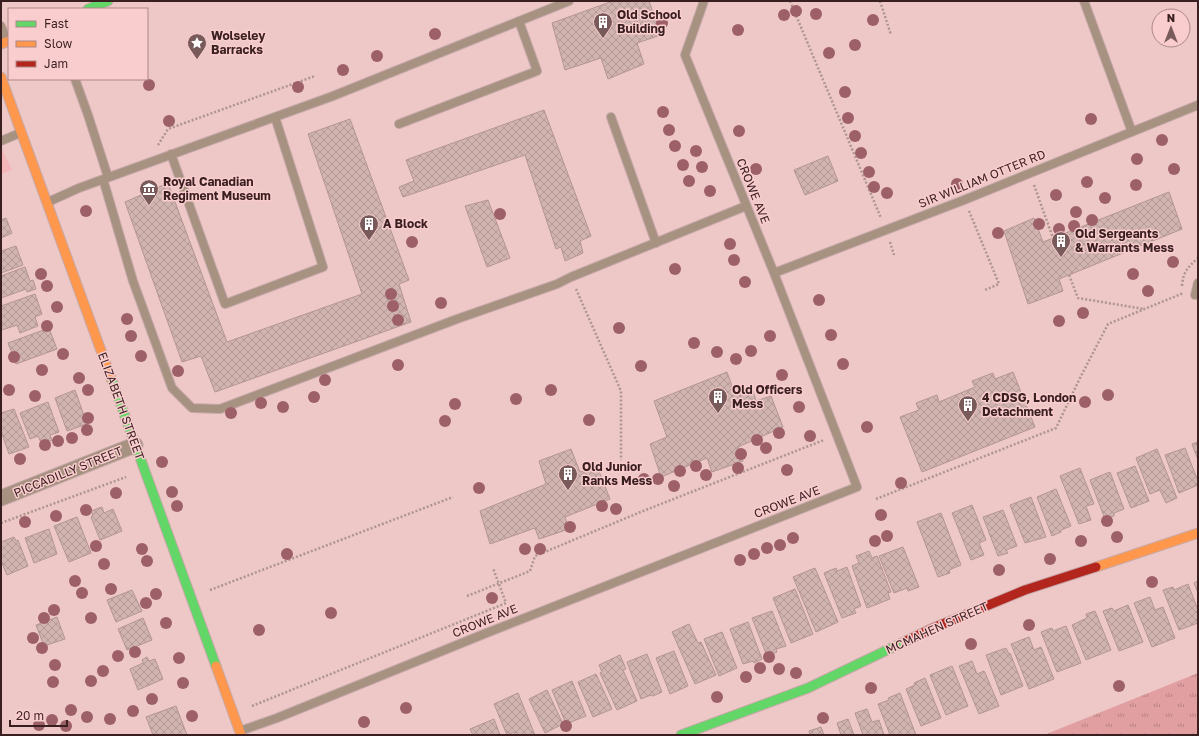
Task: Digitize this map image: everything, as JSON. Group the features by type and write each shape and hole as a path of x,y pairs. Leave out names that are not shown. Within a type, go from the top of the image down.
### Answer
{"street":[{"path":"90,8 108,1"},
{"name":"ELIZABETH STREET","path":"1,77 240,733"},
{"name":"PICCADILLY STREET","path":"1,498 135,445"},
{"name":"MCMAHEN STREET","path":"681,735 808,688 933,628 1025,590 1198,533"}],"lane":[{"path":"47,203 105,178 333,96 569,1"},
{"name":"CROWE AVE","path":"240,733 484,634 857,487 774,273 685,56 704,1"},
{"path":"1084,1 1132,132"},
{"path":"399,124 537,71 519,21"},
{"path":"1,26 6,42"},
{"path":"75,80 88,115 133,281 172,388 192,408 220,409 457,319 557,284 746,206"},
{"name":"SIR WILLIAM OTTER RD","path":"774,273 1030,174 1198,105"},
{"path":"171,154 225,304 323,267 274,117"},
{"path":"611,117 656,243"},
{"path":"1,141 21,132"},
{"path":"1195,295 1198,283"}],"path":[{"path":"790,1 886,230"},
{"path":"880,1 891,35"},
{"path":"156,149 168,130 315,76"},
{"path":"1030,174 1053,238"},
{"path":"964,200 999,284 985,290"},
{"path":"876,500 1056,428 1108,324 1182,294 1182,279 1188,268 1198,258"},
{"path":"1069,275 1078,298 1144,309"},
{"path":"571,278 621,391 620,460"},
{"path":"467,596 530,571 535,556 643,511 837,435"},
{"path":"1,523 127,476"},
{"path":"205,592 453,497"},
{"path":"249,707 506,604 493,568"}],"shaded area":[{"path":"1,147 12,170 1,174"}],"green space":[{"path":"1198,673 1198,735 1044,735"}],"building":[{"name":"Old School Building","path":"613,1 649,1 661,35 637,43 644,64 608,79 601,58 565,70 552,23"},
{"path":"544,110 591,236 580,241 583,253 565,261 561,247 556,249 525,155 403,197 399,187 414,181 406,160"},
{"name":"A Block","path":"350,119 409,280 399,284 411,322 215,392 201,356 182,362 125,202 168,183 227,342 362,294 308,134"},
{"path":"828,156 838,181 805,195 794,170"},
{"name":"Old Sergeants & Warrants Mess","path":"1169,192 1182,229 1059,279 1063,291 1028,304 1004,231 1034,218 1043,242"},
{"path":"488,200 510,258 487,267 465,206"},
{"path":"6,218 12,233 1,238 1,220"},
{"path":"16,246 23,265 1,273 1,251"},
{"path":"25,267 30,281 33,280 36,289 27,292 26,289 1,298 1,276"},
{"path":"35,294 42,314 35,317 38,326 20,333 17,325 2,330 1,306"},
{"path":"49,328 57,349 16,364 8,343"},
{"name":"Old Officers Mess","path":"727,372 735,394 752,388 756,401 771,396 783,427 738,447 743,461 712,472 707,458 661,477 650,444 667,437 654,401"},
{"name":"4 CDSG, London Detachment","path":"1013,372 1035,427 922,472 900,417 919,410 916,403 937,395 939,402 975,387 972,381 993,373 995,379"},
{"path":"75,390 87,424 67,431 55,398"},
{"path":"48,402 59,432 50,435 52,440 42,445 38,436 30,439 20,413"},
{"path":"14,409 29,447 9,454 1,431 1,413"},
{"path":"1198,442 1198,460 1192,444"},
{"path":"1185,448 1198,481 1198,485 1179,493 1165,455"},
{"name":"Old Junior Ranks Mess","path":"571,449 580,472 597,466 610,499 565,517 569,529 539,539 535,528 490,544 480,511 546,484 539,461"},
{"path":"1157,449 1177,498 1166,503 1160,490 1150,494 1136,458"},
{"path":"1135,466 1149,501 1131,508 1117,473"},
{"path":"1080,468 1094,504 1086,506 1091,520 1079,524 1060,476"},
{"path":"1110,472 1124,509 1114,513 1114,516 1105,519 1090,480"},
{"path":"1056,489 1071,526 1052,536 1037,497"},
{"path":"1031,497 1046,537 1025,543 1010,505"},
{"path":"972,505 986,540 979,543 984,555 971,560 952,513"},
{"path":"102,507 104,513 113,509 122,531 100,540 91,517 93,516 91,511"},
{"path":"1003,510 1017,546 1006,550 1008,553 998,556 983,517"},
{"path":"941,513 961,565 949,570 950,573 938,577 917,522"},
{"path":"77,517 91,553 69,562 54,526"},
{"path":"49,529 57,554 34,563 25,538"},
{"path":"14,537 16,541 18,540 28,566 7,575 1,561 1,542"},
{"path":"903,547 919,587 908,591 907,588 894,593 879,556"},
{"path":"869,551 872,558 877,556 891,592 888,593 890,599 867,608 852,566 859,563 856,556"},
{"path":"847,567 861,606 854,609 856,613 842,618 824,573 836,568 837,571"},
{"path":"815,568 838,622 816,632 793,577"},
{"path":"1198,581 1198,593 1194,583"},
{"path":"1188,584 1198,610 1198,623 1179,630 1163,590 1173,587 1174,590"},
{"path":"795,589 813,634 791,643 773,598"},
{"path":"132,590 142,611 116,622 107,600"},
{"path":"1150,597 1155,610 1163,607 1175,638 1152,647 1134,603"},
{"path":"1128,605 1143,642 1119,651 1103,611 1112,608 1114,611"},
{"path":"772,611 786,646 776,649 777,652 767,656 752,618"},
{"path":"1095,611 1111,650 1086,660 1072,625 1087,618 1086,614"},
{"path":"57,617 65,639 44,646 36,625"},
{"path":"143,618 152,640 127,650 118,629"},
{"path":"748,622 762,659 754,663 753,661 743,664 730,629"},
{"path":"689,624 698,643 701,642 716,675 695,684 672,632"},
{"path":"1066,626 1081,663 1057,672 1041,632 1052,628 1053,631"},
{"path":"722,632 737,668 719,676 704,639"},
{"path":"1029,637 1034,650 1041,647 1054,679 1029,689 1011,644"},
{"path":"1006,648 1009,654 1010,653 1023,686 1001,695 986,655"},
{"path":"674,651 688,686 670,694 656,658"},
{"path":"647,654 662,692 641,699 627,662"},
{"path":"620,655 626,669 623,670 637,701 617,710 600,673 602,672 599,665"},
{"path":"147,657 149,661 155,659 163,679 138,690 130,669 143,663 142,660"},
{"path":"972,661 977,674 984,671 999,706 979,714 959,666"},
{"path":"952,666 968,706 946,715 930,675"},
{"path":"596,674 612,709 593,717 578,682"},
{"path":"925,678 941,718 921,726 906,689"},
{"path":"572,681 586,716 566,724 552,690"},
{"path":"547,690 563,724 545,733 529,699"},
{"path":"518,693 535,735 515,735 514,732 507,735 494,704"},
{"path":"900,693 916,735 890,735 878,704 889,700 888,698"},
{"path":"176,706 187,735 153,735 146,717"},
{"path":"867,709 872,722 879,720 884,735 863,735 855,713"},
{"path":"494,719 500,735 473,735 470,729"},
{"path":"848,719 854,735 841,735 837,723"},
{"path":"821,727 824,735 810,735 809,731"}],"traffic: fast":[{"path":"90,8 108,1"},
{"path":"111,378 216,666"},
{"path":"681,735 808,688 906,641"}],"traffic: slow":[{"path":"1,44 8,41"},
{"path":"1,77 111,378"},
{"path":"1096,567 1198,533"},
{"path":"216,666 241,735"}],"traffic: jam":[{"path":"906,641 933,628 1025,590 1096,567"}],"place":[{"name":"Old School Building","path":"603,39"},
{"name":"Wolseley Barracks","path":"197,60"},
{"name":"Royal Canadian Regiment Museum","path":"149,206"},
{"name":"A Block","path":"369,241"},
{"name":"Old Sergeants & Warrants Mess","path":"1061,258"},
{"name":"Old Officers Mess","path":"718,414"},
{"name":"4 CDSG, London Detachment","path":"968,422"},
{"name":"Old Junior Ranks Mess","path":"568,491"}]}
